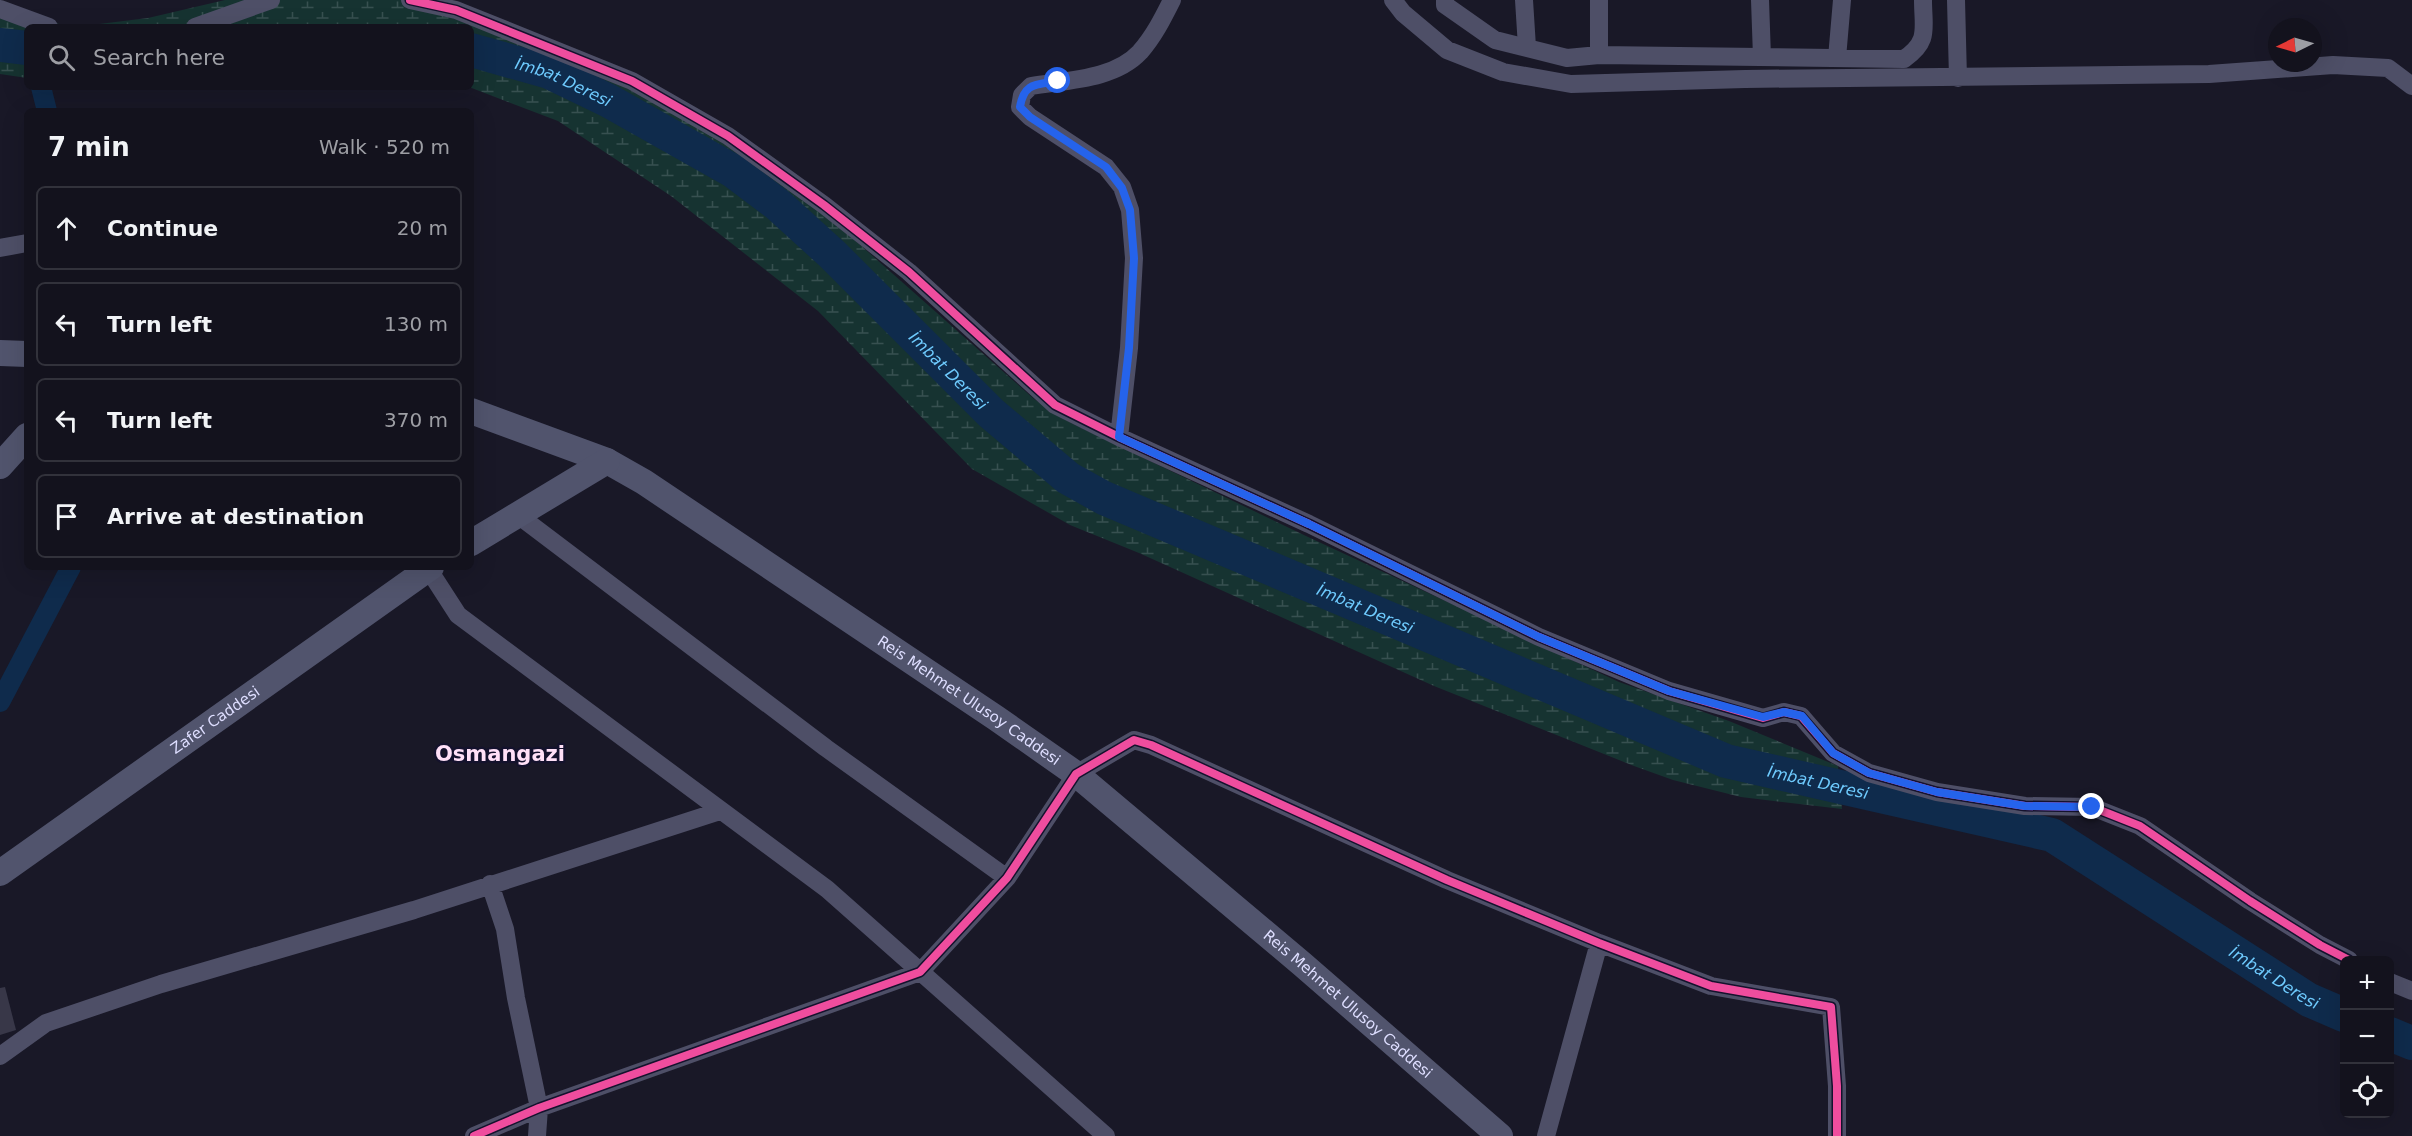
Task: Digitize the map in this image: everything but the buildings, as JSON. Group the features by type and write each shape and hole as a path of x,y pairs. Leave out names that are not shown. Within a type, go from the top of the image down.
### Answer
{"street":[{"path":"203,24 271,0"},
{"path":"410,0 456,10 632,81 728,136 824,205 909,272 1055,405 1119,437 1309,524 1539,637 1669,691 1763,717 1784,712 1802,716 1833,753 1869,773 1937,792 2025,806 2092,807 2140,826 2250,901 2341,956"},
{"path":"1119,437 1129,348 1134,258 1130,210 1122,188 1106,167 1030,117 1020,107 1022,95 1031,86 1114,70 1139,53 1157,29 1172,0"},
{"path":"1393,0 1403,13 1447,50 1503,72 1571,84 1744,79 2209,74 2333,66 2388,68 2412,86"},
{"path":"1445,0 1445,5 1495,40 1567,58 1599,56 1904,59 1917,50 1923,39 1923,0"},
{"path":"1524,0 1527,47"},
{"path":"1599,0 1599,56"},
{"path":"1760,0 1762,57"},
{"path":"1837,58 1842,0"},
{"path":"1956,0 1958,78"},
{"path":"0,9 41,24"},
{"path":"0,248 24,244"},
{"path":"0,353 24,354"},
{"name":"Reis Mehmet Ulusoy Caddesi","path":"474,412 607,461 687,509 1076,774 1302,964 1500,1136"},
{"path":"0,466 24,439"},
{"path":"474,541 607,461"},
{"path":"518,515 826,748 1008,878"},
{"name":"Zafer Caddesi","path":"0,873 425,570"},
{"path":"429,570 458,615 827,889 1106,1136"},
{"path":"474,1136 539,1108 920,972 1008,878 1076,774 1134,740 1151,745 1447,879 1599,943 1712,986 1831,1007 1837,1086 1837,1136"},
{"path":"0,1056 46,1023 161,984 414,910 720,811"},
{"path":"490,884 505,929 516,999 539,1108 537,1136"},
{"path":"1546,1136 1599,943"},
{"path":"2394,984 2412,991"}],"green space":[{"path":"225,0 432,0 621,85 725,143 805,196 1034,399 1071,423 1619,682 1729,721 1838,766 1842,809 1741,797 1673,780 1634,766 1434,686 1139,553 1070,525 972,469 818,311 671,196 558,121 474,89 474,24 99,24 148,18"},
{"path":"0,10 60,24 24,24 24,78 0,74"}],"waterway":[{"name":"İmbat Deresi","path":"0,45 24,48"},
{"name":"İmbat Deresi","path":"474,51 549,72 609,101 733,171 777,204 832,254 991,413 1068,478 1104,498 1726,761 2052,835 2309,1000 2340,1013"},
{"path":"42,90 46,108"},
{"path":"0,702 69,570"},
{"name":"İmbat Deresi","path":"2394,1036 2412,1043"}],"cycle path":[{"path":"410,0 456,10 632,81 728,136 824,205 909,272 1055,405 1119,437 1309,524 1539,637 1669,691 1763,718 1784,712 1801,716 1833,753 1869,773 1937,792 2025,806 2092,807 2140,826 2250,901 2341,956"},
{"path":"474,1136 539,1108 920,972 1007,878 1076,774 1134,740 1151,745 1447,880 1599,943 1711,986 1831,1007 1837,1086 1837,1136"}],"district":[{"name":"Osmangazi","path":"500,754"}],"route":[{"path":"1058,81 1031,86 1022,95 1020,107 1030,117 1106,167 1122,188 1130,210 1134,258 1129,348 1119,437 1309,524 1539,637 1669,691 1763,717 1784,712 1802,716 1833,753 1869,773 1937,792 2025,806 2092,807"}]}
